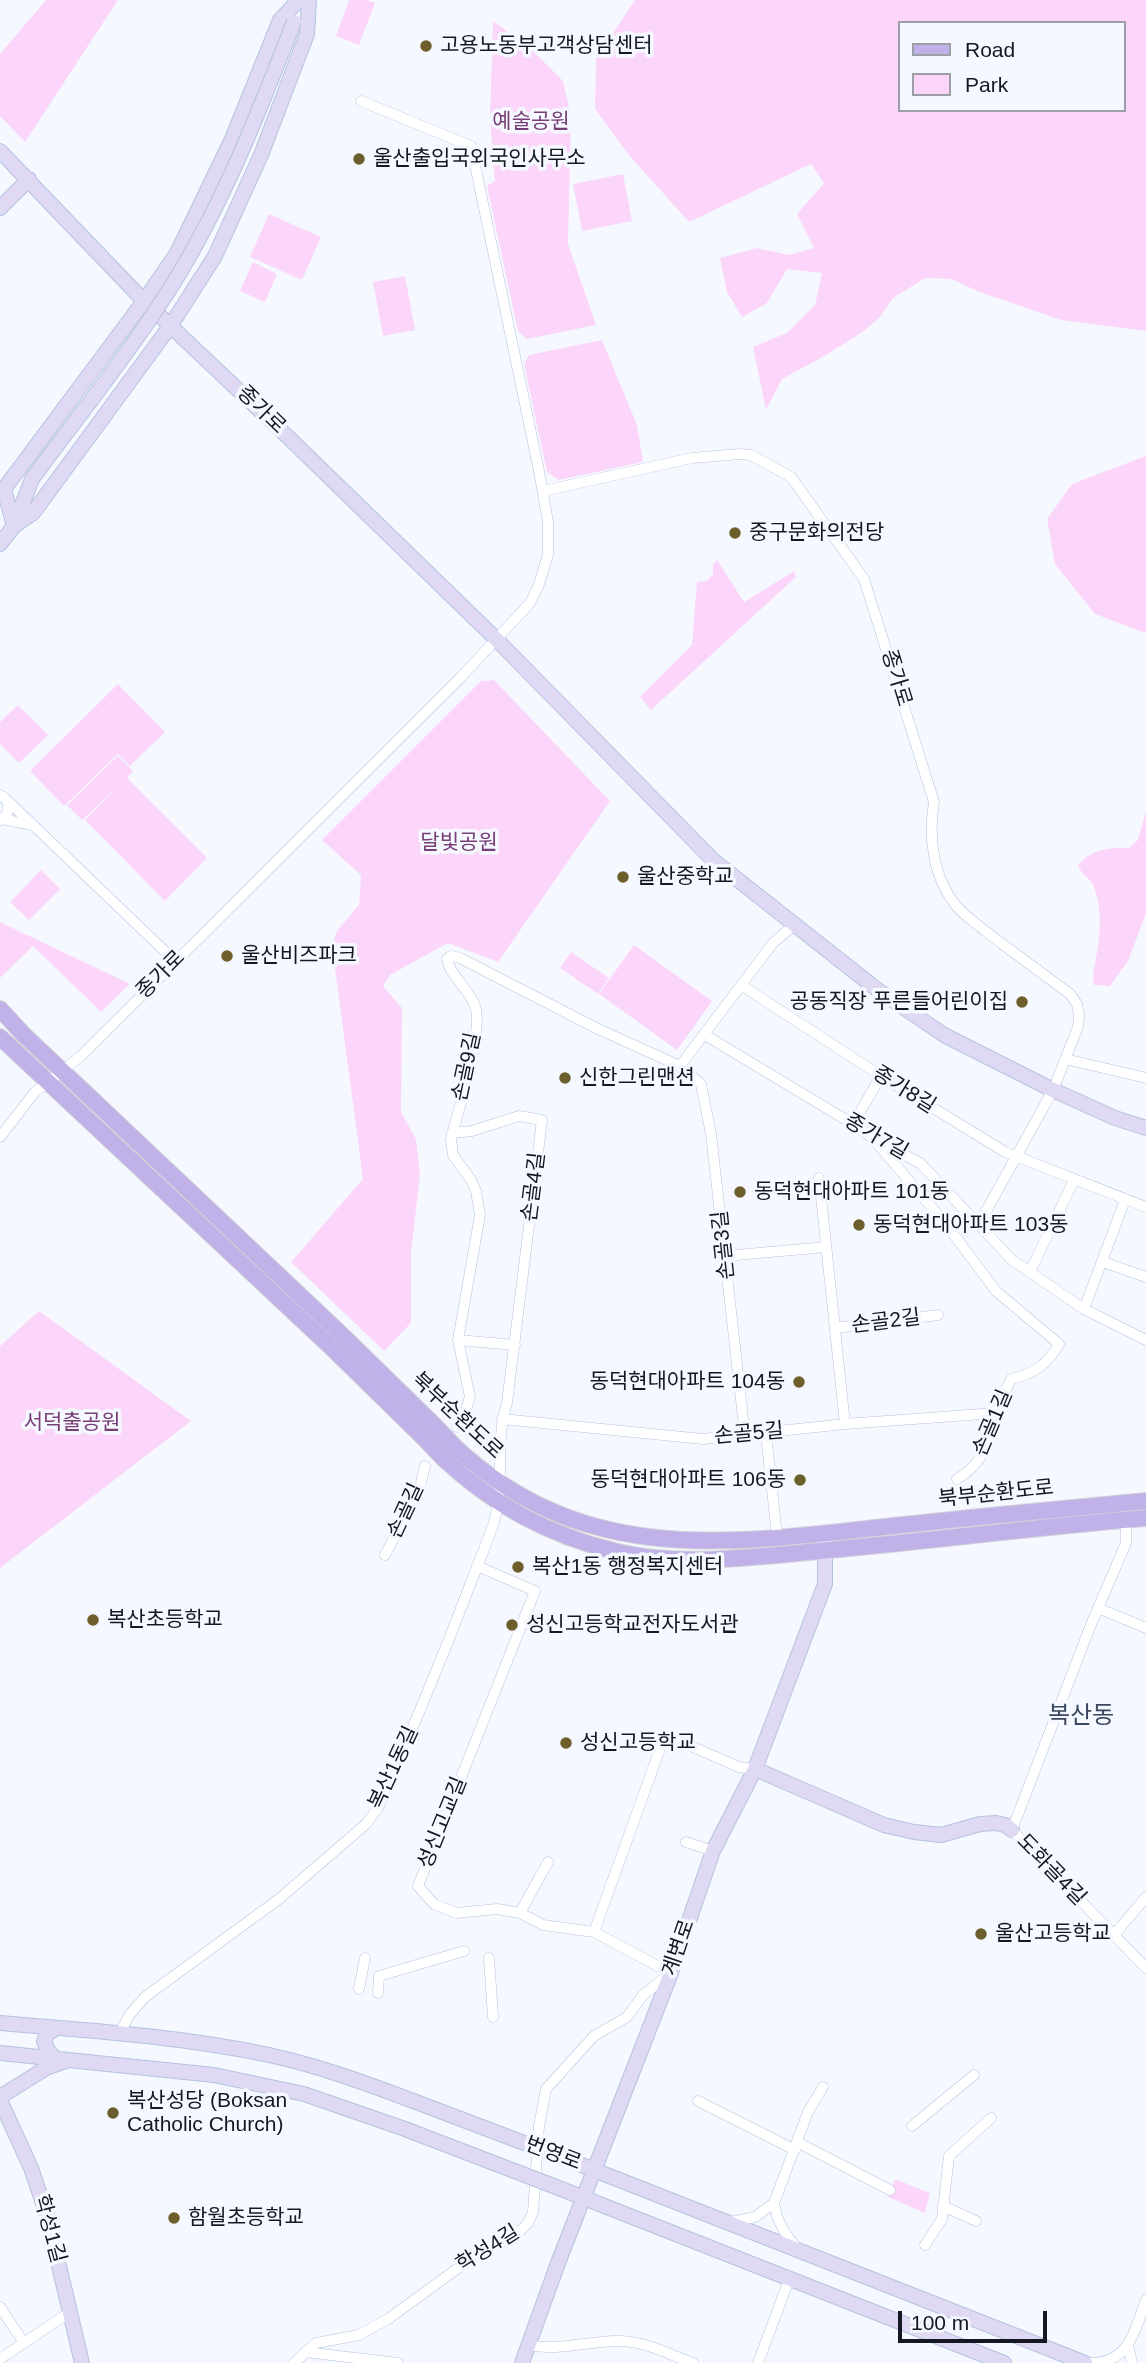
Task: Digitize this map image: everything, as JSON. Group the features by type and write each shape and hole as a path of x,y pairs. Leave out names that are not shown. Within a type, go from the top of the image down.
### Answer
{"main road":[{"path":"0,544 14,526 32,479 164,297 213,212 246,144 304,0"},
{"path":"14,526 4,489 177,253 232,139 280,20 304,0"},
{"path":"14,526 33,513 171,324 215,256 261,155 307,34 304,0"},
{"name":"종가로","path":"0,151 144,301 171,324 496,639 713,861 878,991 944,1035 1053,1090 1115,1118 1146,1128"},
{"path":"0,208 29,179"},
{"name":"북부순환도로","path":"0,1011 344,1337 450,1453 470,1483 520,1517 561,1535 615,1552 681,1560 826,1550 1146,1518"},
{"name":"북부순환도로","path":"3,1039 333,1349 430,1433"},
{"name":"북부순환도로","path":"450,1453 477,1467 500,1484 567,1517 619,1534 681,1542 824,1533 1146,1502"},
{"name":"계변로","path":"522,2363 671,1973 713,1852 755,1769 825,1584 824,1533"},
{"path":"755,1769 884,1825 941,1835 980,1824 996,1823 1012,1830"},
{"name":"번영로","path":"0,2023 198,2042 314,2066 594,2169 1085,2363"},
{"path":"55,2058 44,2041 48,2033 57,2028"},
{"name":"번영로","path":"0,2053 193,2072 303,2094 405,2129 584,2197 790,2277 988,2360 1004,2363"},
{"path":"0,2099 46,2068 75,2060"},
{"name":"학성1길","path":"0,2099 31,2168 47,2215 82,2363"}],"street":[{"name":"종가로","path":"0,1137 35,1092 81,1056 461,677 530,603 544,572 549,541 543,491 471,146 361,101"},
{"name":"종가로","path":"543,491 692,458 740,454 751,455 792,477 864,579 934,802 931,840 937,869 945,888 958,908 1075,999 1079,1015 1078,1027 1053,1090"},
{"path":"4,798 175,961"},
{"path":"1,819 9,810 4,798"},
{"path":"1,819 33,825"},
{"path":"681,1066 774,943 794,925"},
{"name":"손골9길","path":"457,1427 463,1419 470,1397 458,1340 480,1204 471,1180 450,1149 478,1016 471,997 447,959 452,956 598,1029 681,1066"},
{"name":"종가8길","path":"741,985 1005,1152 1146,1207"},
{"name":"종가7길","path":"705,1035 874,1139 920,1163 1012,1260 1084,1309 1146,1340"},
{"path":"1065,1059 1146,1078"},
{"name":"손골3길","path":"681,1066 696,1078 704,1091 746,1435"},
{"path":"853,1124 881,1076"},
{"path":"979,1224 1053,1090"},
{"name":"손골4길","path":"452,1133 472,1131 519,1116 542,1120 515,1345 507,1403 502,1419 500,1484"},
{"name":"손골1길","path":"874,1139 945,1223 996,1290 1059,1344 1051,1359 1028,1375 1011,1379 996,1413 986,1447 973,1469 957,1479"},
{"name":"손골2길","path":"819,1178 845,1424"},
{"path":"1030,1272 1074,1180"},
{"path":"1084,1309 1125,1200"},
{"path":"725,1256 826,1247"},
{"path":"1102,1262 1146,1277"},
{"name":"손골2길","path":"835,1328 938,1315"},
{"path":"458,1340 515,1345"},
{"name":"손골5길","path":"502,1419 704,1439 845,1424 996,1413"},
{"path":"766,1434 777,1536"},
{"name":"손골길","path":"385,1555 420,1488 425,1466"},
{"name":"복산1동길","path":"119,2034 130,2014 145,1997 279,1899 366,1824 379,1808 442,1661 493,1524 500,1484"},
{"name":"도화골4길","path":"1126,1520 1126,1543 1100,1609 1090,1627 1012,1830 1146,1968"},
{"name":"성신고교길","path":"477,1566 535,1591 418,1886 435,1904 456,1913 497,1909 520,1913 543,1925 594,1932"},
{"path":"1100,1609 1146,1628"},
{"path":"671,1973 594,1932 665,1735 739,1767 755,1769"},
{"path":"686,1842 713,1852"},
{"path":"520,1913 548,1862"},
{"path":"1114,1935 1146,1897"},
{"path":"379,1993 379,1976 464,1951"},
{"path":"359,1989 365,1958"},
{"path":"489,1958 493,2017"},
{"name":"학성4길","path":"294,2363 316,2343 359,2335 388,2319 453,2270 521,2230 528,2223 533,2212 539,2126 546,2090 594,2036 626,2017 643,1995 671,1973"},
{"path":"912,2126 974,2075"},
{"path":"796,2247 776,2217 774,2203 808,2112 823,2087"},
{"path":"698,2101 890,2190"},
{"path":"925,2245 942,2219 950,2156 991,2118"},
{"path":"730,2222 755,2217 774,2203"},
{"path":"943,2207 976,2221"},
{"path":"758,2363 790,2277"},
{"path":"1092,2363 1110,2359 1128,2346 1146,2300"},
{"path":"0,2307 24,2343"},
{"path":"0,2359 70,2312"},
{"path":"528,2345 552,2348 613,2341 629,2342 643,2344 692,2363"},
{"path":"1128,2346 1132,2363"},
{"path":"305,2352 398,2363"}],"green space":[{"path":"46,0 118,0 25,142 0,116 0,54"},
{"path":"349,0 375,3 359,45 336,36"},
{"path":"635,0 1146,0 1146,331 1061,320 977,291 952,279 925,278 893,298 879,318 861,333 782,379 766,410 753,347 787,333 815,305 822,273 787,269 767,303 742,317 727,292 720,258 757,248 789,255 814,248 797,214 824,183 811,164 689,222 628,154 595,109 596,59"},
{"name":"예술공원","path":"493,21 529,47 563,81 571,116 568,244 596,325 527,339 518,331 487,186 495,181 490,118"},
{"path":"623,174 632,221 582,231 573,184"},
{"path":"269,214 321,237 302,280 250,257"},
{"path":"253,262 277,274 265,302 240,291"},
{"path":"405,276 415,330 383,336 373,282"},
{"path":"602,340 637,425 643,462 558,480 547,472 524,364 529,355"},
{"path":"1146,456 1146,633 1095,614 1055,564 1047,519 1072,484"},
{"path":"717,560 744,602 794,571 796,577 651,710 640,697 692,645 697,582 707,581 713,574 713,565"},
{"name":"달빛공원","path":"494,680 610,801 498,962 448,943 390,975 383,986 402,1008 401,1112 416,1139 420,1175 411,1252 411,1323 384,1351 291,1262 363,1179 332,946 337,931 359,905 361,875 322,840 481,681"},
{"path":"118,684 165,732 130,766 118,754 64,806 30,771"},
{"path":"18,705 48,735 19,763 0,744 0,722"},
{"path":"118,756 133,771 127,778 207,858 165,901 85,820 115,789 82,820 67,805"},
{"path":"1146,811 1146,913 1128,961 1110,986 1094,985 1100,931 1099,909 1093,884 1078,865 1101,850 1129,848 1138,840"},
{"path":"41,870 60,889 29,920 10,902"},
{"path":"0,922 130,984 101,1012 33,946 0,978"},
{"path":"634,945 712,1001 677,1050 599,994"},
{"path":"571,952 609,978 598,994 560,968"},
{"name":"서덕출공원","path":"39,1311 191,1421 0,1568 0,1346"},
{"path":"895,2179 930,2193 925,2213 888,2197"}],"place":[{"name":"고용노동부고객상담센터","path":"426,46"},
{"name":"울산출입국외국인사무소","path":"359,159"},
{"name":"중구문화의전당","path":"735,533"},
{"name":"울산중학교","path":"623,877"},
{"name":"울산비즈파크","path":"227,956"},
{"name":"공동직장 푸른들어린이집","path":"1022,1002"},
{"name":"신한그린맨션","path":"565,1078"},
{"name":"동덕현대아파트 101동","path":"740,1192"},
{"name":"동덕현대아파트 103동","path":"859,1225"},
{"name":"동덕현대아파트 104동","path":"799,1382"},
{"name":"동덕현대아파트 106동","path":"800,1480"},
{"name":"복산1동 행정복지센터","path":"518,1567"},
{"name":"복산초등학교","path":"93,1620"},
{"name":"성신고등학교전자도서관","path":"512,1625"},
{"name":"성신고등학교","path":"566,1743"},
{"name":"울산고등학교","path":"981,1934"},
{"name":"복산성당 (Boksan Catholic Church)","path":"113,2113"},
{"name":"함월초등학교","path":"174,2218"}],"district":[{"name":"복산동","path":"1081,1716"}]}
